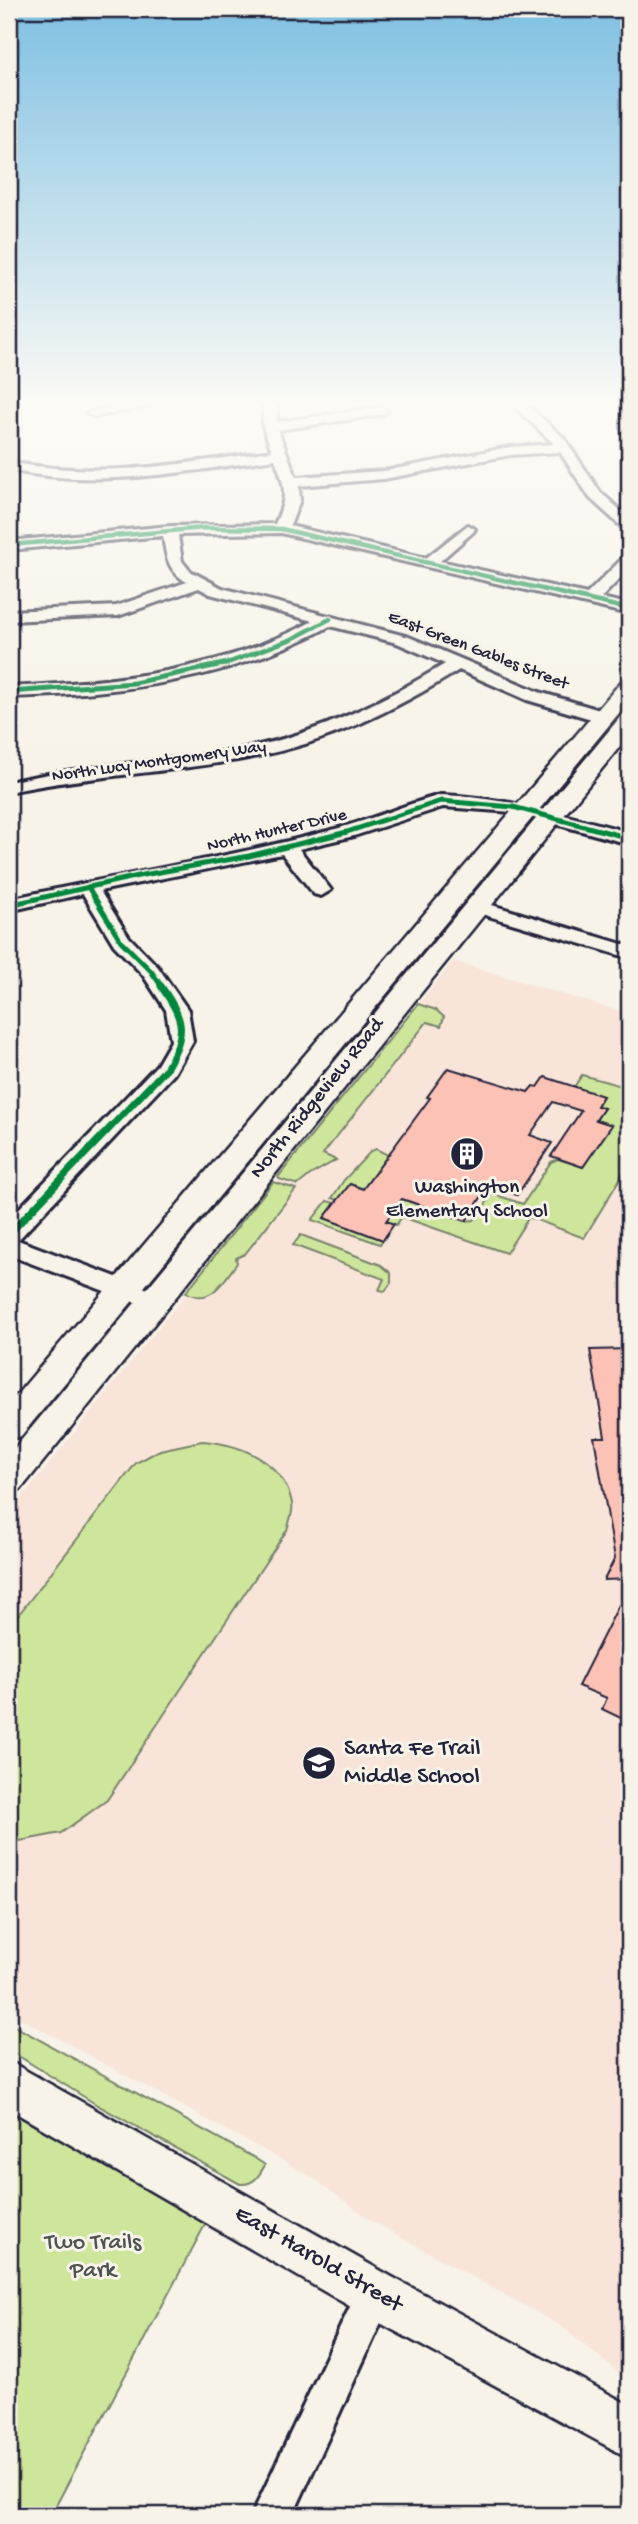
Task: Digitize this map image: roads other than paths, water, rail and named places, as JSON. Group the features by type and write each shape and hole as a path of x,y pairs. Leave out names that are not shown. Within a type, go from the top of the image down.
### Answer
{"main road":[{"name":"North Ridgeview Road","path":"9,1427 538,813 623,720 629,687"},
{"name":"North Ridgeview Road","path":"9,1479 475,906 538,813"},
{"name":"East Harold Street","path":"9,2084 375,2294 629,2433"}],"street":[{"path":"281,529 283,524"},
{"path":"9,545 170,530 241,527 281,529 629,609"},
{"path":"429,562 468,529"},
{"name":"East Green Gables Street","path":"170,530 174,562 184,575 216,591 402,640 533,696 623,720"},
{"path":"590,600 629,560"},
{"path":"9,616 118,611 200,583"},
{"path":"9,692 103,688 183,677 260,654 297,639 330,619"},
{"name":"North Lucy Montgomery Way","path":"9,787 47,778 252,752 325,731 392,704 458,663"},
{"name":"North Hunter Drive","path":"9,905 287,847 347,832 441,801 482,802 538,813 629,838"},
{"name":"North Hunter Drive","path":"287,847 321,890"},
{"path":"9,1234 166,1069 181,1041 177,1010 151,971 121,941 88,887"},
{"path":"475,906 629,952"},
{"path":"9,1246 155,1301"},
{"path":"272,2515 375,2294"}],"place":[{"name":"Washington Elementary School","path":"467,1154"},
{"name":"Santa Fe Trail Middle School","path":"319,1763"}],"park label":[{"name":"Two Trails Park","path":"93,2257"}]}
